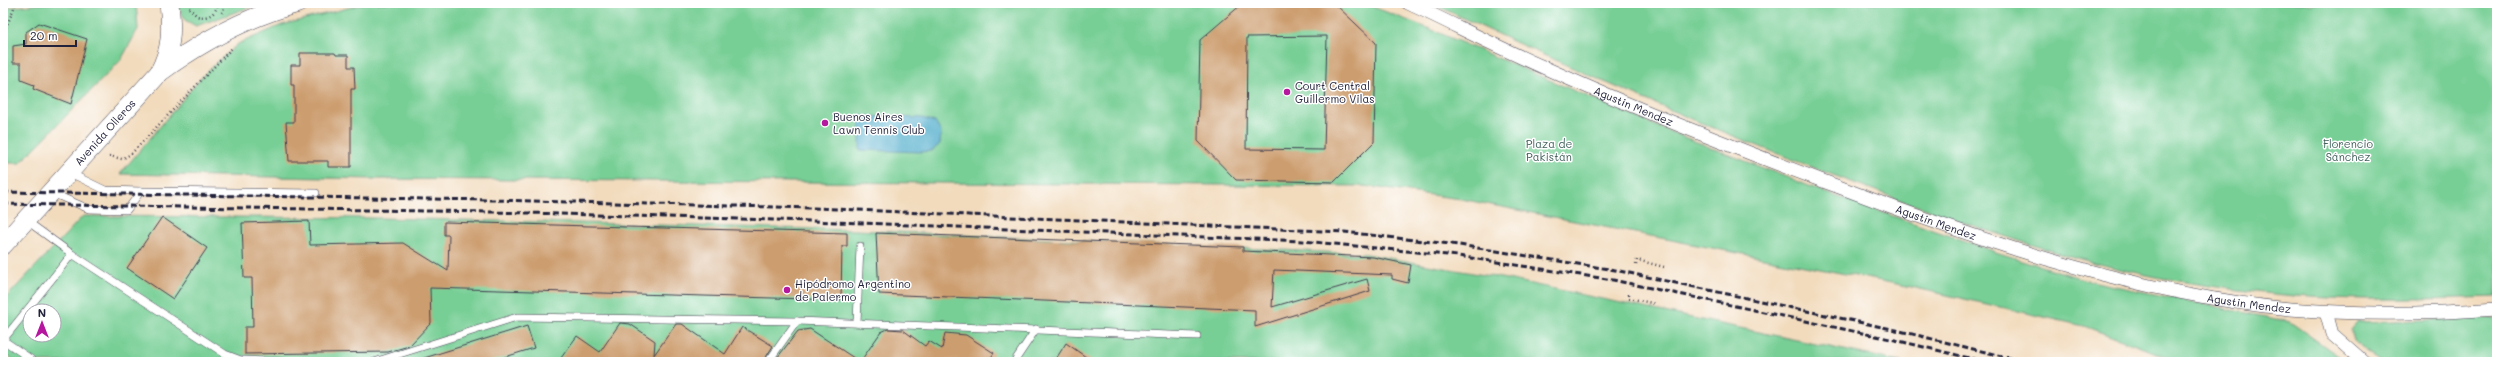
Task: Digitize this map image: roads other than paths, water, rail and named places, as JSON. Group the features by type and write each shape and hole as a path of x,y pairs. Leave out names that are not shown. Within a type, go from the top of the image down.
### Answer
{"main road":[{"path":"159,73 212,37 242,23 298,3"},
{"path":"170,9 176,25 184,33 195,37 212,37"},
{"name":"Avenida Olleros","path":"3,245 159,73 170,48 172,33 170,9"}],"street":[{"name":"Agustin Mendez","path":"1408,3 1549,70 1763,158 1920,218 2076,268 2141,284 2240,302 2326,312 2446,312 2497,309"},
{"path":"2326,312 2332,334 2364,362"}],"lane":[{"path":"68,172 106,190 316,193"},
{"path":"50,192 89,209 128,210 142,191"},
{"path":"25,220 72,254 225,354 245,361 289,362"},
{"path":"857,323 860,246"},
{"path":"36,362 3,340 72,254"},
{"path":"374,362 517,317 797,321 1036,328 1197,336"},
{"path":"768,362 797,321"},
{"path":"1014,362 1036,328"}],"water":[{"path":"860,116 922,118 935,122 941,132 940,144 932,151 920,152 860,150"}],"railway":[{"path":"3,192 491,200 814,208 1344,232 1459,245 1615,270 1896,330 2026,362"},
{"path":"3,204 491,212 812,221 1303,241 1458,256 1613,280 1895,340 1986,362"}],"place":[{"name":"Court Central Guillermo Vilas","path":"1287,92"},
{"name":"Buenos Aires Lawn Tennis Club","path":"825,123"},
{"name":"Hipódromo Argentino de Palermo","path":"787,290"}],"park label":[{"name":"Plaza de Pakistán","path":"1549,150"},
{"name":"Florencio Sánchez","path":"2348,150"}]}
